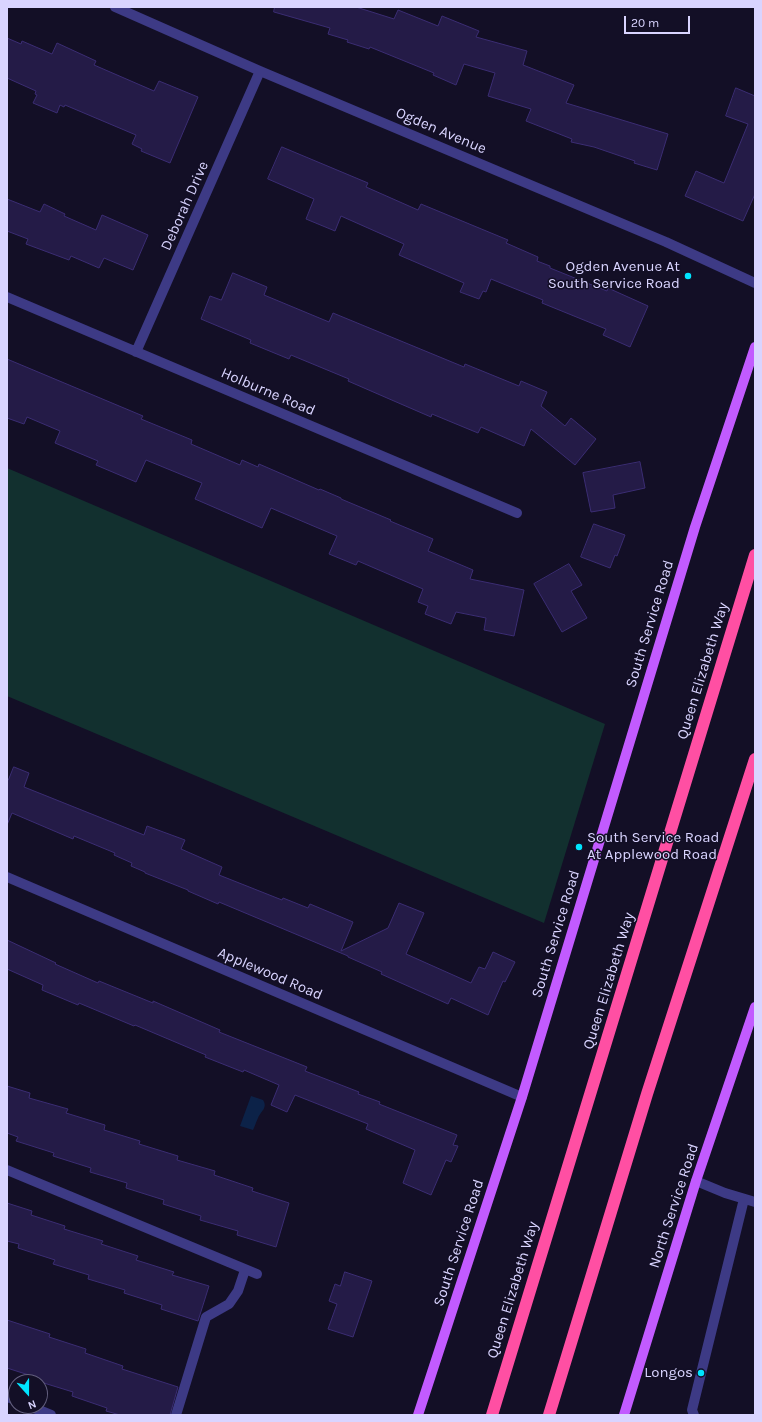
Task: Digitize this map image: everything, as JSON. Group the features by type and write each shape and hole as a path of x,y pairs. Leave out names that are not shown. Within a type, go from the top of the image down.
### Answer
{"highway":[{"name":"Queen Elizabeth Way","path":"492,1415 755,555"},
{"path":"549,1415 647,1094 755,759"}],"main road":[{"name":"South Service Road","path":"418,1415 522,1097 695,527 755,347"},
{"name":"North Service Road","path":"624,1415 696,1182 755,1007"}],"street":[{"name":"Ogden Avenue","path":"115,7 260,71 659,239 755,283"},
{"name":"Deborah Drive","path":"136,352 260,71"},
{"name":"Holburne Road","path":"7,297 517,513"},
{"name":"Applewood Road","path":"7,877 522,1097"},
{"path":"7,1170 117,1214 257,1274"},
{"path":"696,1182 755,1202"},
{"path":"694,1415 692,1410 744,1199"},
{"path":"176,1415 206,1317 229,1304 238,1291 245,1270"}],"green space":[{"path":"7,468 605,724 544,923 7,696"}],"water":[{"path":"251,1096 263,1100 265,1105 253,1130 240,1126"}],"building":[{"path":"275,7 356,7 394,19 398,10 438,26 442,16 479,31 476,37 527,51 523,65 574,85 566,103 668,134 657,170 634,163 635,161 594,147 571,142 572,139 526,121 531,109 488,96 495,73 464,64 456,85 433,75 434,73 370,47 369,49 347,42 348,40 328,34 330,28 274,12"},
{"path":"7,38 21,44 22,41 52,54 57,43 96,61 94,65 154,91 159,81 198,97 170,163 141,151 142,149 132,144 136,135 65,105 64,107 60,105 57,113 33,103 37,95 35,94 36,91 7,78"},
{"path":"736,88 755,96 755,194 743,221 685,196 696,171 724,183 748,124 726,116"},
{"path":"282,147 368,183 366,187 418,210 421,204 508,240 506,243 538,257 537,261 550,266 550,268 607,291 608,288 648,306 630,347 603,335 606,329 542,303 543,300 491,279 486,292 483,291 479,299 460,292 464,283 399,255 404,244 341,216 335,231 306,219 314,199 268,179"},
{"path":"7,199 40,212 44,204 65,214 64,216 96,230 102,215 148,235 133,270 104,258 99,268 71,256 69,260 26,244 28,239 7,231"},
{"path":"233,273 267,287 264,295 329,322 333,313 464,367 465,364 519,386 521,381 547,392 541,406 565,426 571,418 596,439 575,465 531,429 524,446 481,427 478,433 432,414 431,417 348,381 349,379 291,355 289,359 250,343 251,340 201,319 210,296 221,300"},
{"path":"7,359 143,416 141,419 192,440 191,444 240,465 242,460 258,467 259,464 341,498 433,539 428,551 473,570 470,579 524,590 514,636 484,630 486,618 456,612 451,624 425,614 428,606 418,602 423,589 358,561 356,565 329,554 337,536 271,508 262,528 195,499 202,483 146,460 136,482 96,465 98,461 55,443 60,431 27,417 24,424 7,418"},
{"path":"640,462 645,488 613,495 615,508 591,512 583,473"},
{"path":"594,524 625,535 617,556 615,555 610,568 581,557"},
{"path":"569,564 582,585 571,591 587,618 562,632 534,584"},
{"path":"14,767 29,773 24,787 144,835 147,826 185,840 181,849 222,867 219,875 282,900 283,898 308,908 310,904 353,922 341,951 388,928 399,903 424,913 406,954 471,983 479,967 485,969 493,952 515,962 505,982 503,981 488,1015 451,998 448,1004 381,974 382,972 348,956 145,873 131,866 132,863 114,855 115,853 74,836 73,839 12,813 7,825 7,780"},
{"path":"7,940 98,983 99,981 153,1003 153,1001 220,1030 219,1032 307,1067 305,1071 359,1092 358,1094 380,1102 379,1104 457,1135 453,1145 458,1146 451,1162 446,1160 431,1195 403,1183 415,1150 366,1129 368,1124 295,1095 287,1112 271,1105 279,1085 244,1070 243,1072 205,1057 206,1055 135,1025 134,1026 79,1003 78,1005 42,990 43,985 7,969"},
{"path":"7,1086 30,1093 29,1098 68,1109 66,1113 105,1125 104,1130 140,1141 139,1144 178,1156 177,1160 215,1171 214,1175 253,1188 252,1191 289,1203 276,1247 237,1235 238,1231 200,1220 201,1216 163,1204 164,1200 126,1188 127,1183 90,1172 91,1168 53,1156 54,1153 16,1141 18,1137 7,1133"},
{"path":"7,1203 32,1211 31,1215 65,1226 64,1229 103,1241 101,1244 138,1256 136,1260 174,1272 172,1275 209,1286 198,1321 161,1309 162,1305 124,1293 125,1290 88,1279 89,1275 53,1264 55,1260 18,1248 19,1244 7,1241"},
{"path":"345,1272 372,1281 353,1337 328,1329 337,1304 329,1301 335,1284 340,1286"},
{"path":"7,1320 50,1334 49,1337 86,1349 85,1353 123,1366 122,1369 178,1387 170,1415 120,1415 106,1411 107,1408 72,1396 73,1392 48,1384 48,1374 26,1374 7,1368"}],"place":[{"name":"Ogden Avenue At South Service Road","path":"688,276"},
{"name":"South Service Road At Applewood Road","path":"579,847"},
{"name":"Longos","path":"701,1373"}]}
